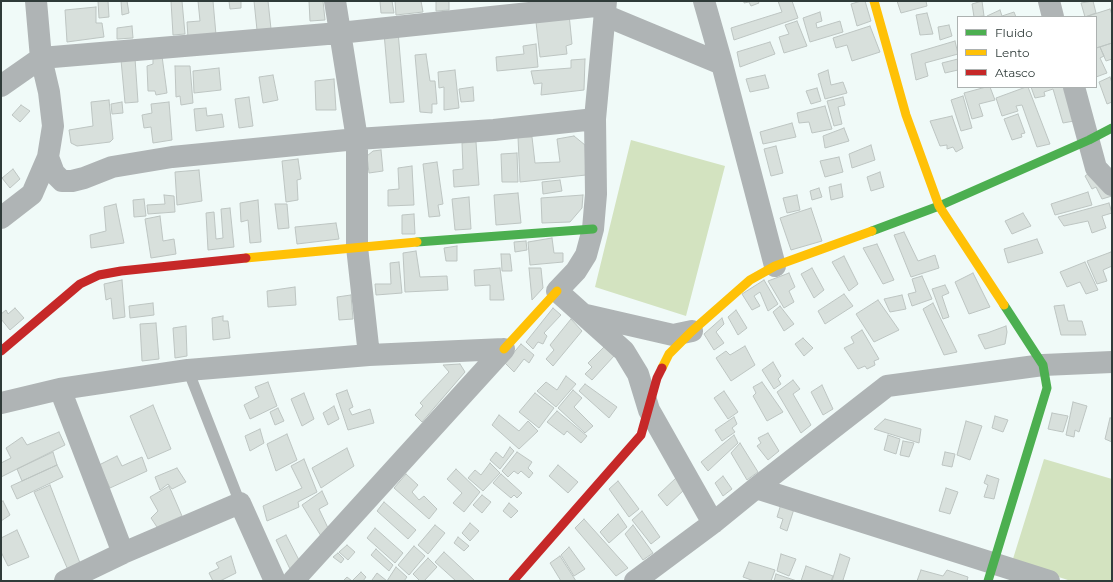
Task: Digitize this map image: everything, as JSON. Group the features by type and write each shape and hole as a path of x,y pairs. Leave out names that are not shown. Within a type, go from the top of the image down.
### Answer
{"street":[{"path":"1,218 32,194 48,157 53,126 49,92 41,58 36,1"},
{"path":"335,1 357,139 357,247 369,355"},
{"path":"704,1 775,266"},
{"path":"874,1 906,115 939,206 1043,365 1047,388 991,572"},
{"path":"1049,1 1053,16"},
{"path":"1,86 41,58 339,33 605,7 722,64"},
{"path":"293,581 556,291 576,271 586,255 593,229 596,194 595,120 605,7"},
{"path":"1074,88 1096,168 1112,185"},
{"path":"48,157 54,173 62,181 72,181 112,167 172,157 357,139 494,130 595,120"},
{"path":"513,581 641,435 657,378 669,354 692,330 750,280 775,266 939,206 1089,140 1112,128"},
{"path":"1,351 80,284 99,275 121,271 357,247 593,229"},
{"path":"556,291 624,351 638,374 649,410 713,523"},
{"path":"583,314 673,335 692,330"},
{"path":"1,403 60,389 188,370 369,355 504,349"},
{"path":"635,581 713,523 887,386 1043,365 1112,362"},
{"path":"60,389 123,553"},
{"path":"756,488 991,572 1049,581"},
{"path":"65,581 123,553 240,503 276,581"}],"lane":[{"path":"188,370 240,503"}],"green space":[{"path":"631,140 725,166 686,316 595,287"},
{"path":"1044,459 1112,479 1112,581 1071,581 1012,562"}],"building":[{"path":"98,1 108,1 109,17 99,18"},
{"path":"121,1 127,1 129,13 122,15"},
{"path":"171,1 182,1 185,34 173,35"},
{"path":"198,1 213,1 216,35 188,38 187,22 200,21"},
{"path":"229,1 241,1 241,8 230,9"},
{"path":"254,1 268,1 271,29 257,30"},
{"path":"309,1 323,1 325,20 310,21"},
{"path":"380,1 392,1 394,13 381,13"},
{"path":"395,1 421,1 423,12 396,15"},
{"path":"436,1 449,1 449,10 436,11"},
{"path":"744,1 758,1 759,3 751,6 749,2 744,3"},
{"path":"778,1 792,1 798,18 734,40 731,28 782,12"},
{"path":"865,1 871,21 857,26 851,4"},
{"path":"897,1 926,1 927,6 901,13"},
{"path":"982,1 984,16 974,16 972,4"},
{"path":"1093,1 1096,13 1085,16 1081,3"},
{"path":"96,7 96,23 102,23 104,37 67,42 65,10"},
{"path":"1110,9 1112,15 1112,43 1097,48 1097,16 1088,16"},
{"path":"1000,10 1002,16 987,16"},
{"path":"820,12 822,21 816,23 817,28 840,21 843,32 810,42 803,18"},
{"path":"1014,12 1016,16 1002,16"},
{"path":"927,13 933,34 920,35 916,15"},
{"path":"569,14 572,44 566,46 567,54 540,57 536,22"},
{"path":"797,21 807,46 784,53 779,37 789,34 785,25"},
{"path":"949,25 952,36 940,40 938,27"},
{"path":"132,26 133,38 117,39 117,28"},
{"path":"870,26 880,52 852,61 847,45 836,48 833,38"},
{"path":"398,31 404,102 390,103 384,33"},
{"path":"955,41 957,50 957,54 925,63 928,76 916,80 911,54"},
{"path":"770,42 775,54 740,67 737,52"},
{"path":"1112,43 1112,59 1106,61 1100,47"},
{"path":"536,44 538,67 497,71 496,57 524,54 523,46"},
{"path":"1100,47 1104,56 1100,58 1107,73 1097,77 1097,48"},
{"path":"426,54 430,81 435,81 437,104 432,104 432,113 420,112 415,55"},
{"path":"162,56 167,93 156,95 155,91 148,91 147,66 153,64 153,57"},
{"path":"135,58 138,102 125,103 121,60"},
{"path":"585,59 584,90 541,95 542,83 534,84 531,71 571,68 571,60"},
{"path":"957,59 957,70 945,73 942,63"},
{"path":"175,66 190,66 193,103 181,105 180,96 176,97"},
{"path":"219,68 221,90 194,93 193,71"},
{"path":"455,70 459,108 444,110 444,87 439,88 438,72"},
{"path":"828,70 831,85 843,82 847,93 825,99 818,74"},
{"path":"273,75 278,100 263,103 259,77"},
{"path":"765,75 769,88 750,92 746,79"},
{"path":"1110,77 1112,83 1112,102 1107,104 1099,82"},
{"path":"334,79 336,110 316,110 315,81"},
{"path":"473,87 474,101 461,102 459,89"},
{"path":"817,88 821,101 811,104 806,91"},
{"path":"982,88 990,88 995,100 979,104 983,116 972,119 964,93"},
{"path":"1023,88 1028,88 1050,144 1037,147 1022,105 1016,106 1018,111 1002,116 996,98"},
{"path":"1031,88 1064,88 1074,121 1063,123 1053,89 1044,92 1045,96 1035,98"},
{"path":"963,96 972,128 961,131 951,100"},
{"path":"249,97 253,126 239,128 235,99"},
{"path":"843,97 845,105 838,107 842,124 834,126 827,101"},
{"path":"109,100 113,139 110,142 77,146 71,143 69,130 93,126 91,102"},
{"path":"122,102 123,113 112,114 111,104"},
{"path":"169,102 172,140 153,143 151,127 144,128 142,115 152,113 151,104"},
{"path":"21,105 30,111 20,122 12,115"},
{"path":"825,106 832,129 812,133 809,122 799,123 797,113"},
{"path":"206,108 207,116 222,114 224,127 196,131 194,109"},
{"path":"1018,114 1025,133 1021,134 1022,137 1012,140 1004,119"},
{"path":"952,116 963,148 956,152 953,147 947,149 947,145 940,146 930,121"},
{"path":"792,123 796,137 763,144 760,132"},
{"path":"844,128 849,141 825,148 823,136"},
{"path":"574,136 585,145 586,175 520,182 518,137 532,137 535,163 560,162 557,139"},
{"path":"476,142 479,185 454,187 453,170 463,169 462,143"},
{"path":"871,145 875,160 852,168 849,154"},
{"path":"776,146 783,173 771,176 764,149"},
{"path":"381,150 383,171 369,173 367,156 373,151"},
{"path":"517,153 518,182 502,182 501,154"},
{"path":"839,157 843,172 825,177 820,161"},
{"path":"298,159 301,179 297,180 298,200 286,202 282,161"},
{"path":"437,162 443,204 438,205 440,216 429,217 423,164"},
{"path":"412,166 414,205 388,206 388,190 399,189 398,168"},
{"path":"13,169 20,179 10,188 2,178"},
{"path":"199,170 202,201 177,205 175,172"},
{"path":"1092,171 1112,196 1102,199 1096,187 1092,189 1085,176"},
{"path":"880,172 884,187 871,191 867,177"},
{"path":"560,180 562,191 543,194 542,182"},
{"path":"841,184 843,197 831,200 829,187"},
{"path":"819,188 822,197 812,200 810,191"},
{"path":"1088,192 1092,205 1055,215 1051,204"},
{"path":"518,193 521,223 496,225 494,195"},
{"path":"164,195 174,196 175,212 148,214 147,205 165,204"},
{"path":"583,195 582,208 570,222 542,223 541,198"},
{"path":"797,195 800,210 787,213 783,198"},
{"path":"469,197 471,229 455,230 452,199"},
{"path":"144,199 146,216 134,217 133,200"},
{"path":"258,200 261,242 250,243 248,220 241,222 240,203"},
{"path":"1109,203 1112,213 1102,216 1106,228 1092,233 1088,221 1064,226 1058,217"},
{"path":"116,204 124,243 91,248 90,235 106,231 104,207"},
{"path":"275,204 287,204 289,228 278,229"},
{"path":"230,208 234,247 208,250 206,213 214,212 216,239 223,238 221,209"},
{"path":"811,208 822,241 791,250 780,218"},
{"path":"1023,213 1031,226 1012,234 1005,221"},
{"path":"414,214 415,234 402,234 402,215"},
{"path":"160,216 163,241 174,239 176,254 151,258 145,219"},
{"path":"336,223 339,239 297,244 295,227"},
{"path":"904,232 918,261 935,255 939,268 911,277 894,235"},
{"path":"552,238 554,253 563,253 563,262 530,265 528,242"},
{"path":"1037,239 1043,253 1008,263 1004,249"},
{"path":"526,241 527,250 515,252 514,242"},
{"path":"877,244 894,280 883,284 863,248"},
{"path":"457,246 457,261 446,261 444,248"},
{"path":"416,251 420,277 447,276 448,290 405,292 403,253"},
{"path":"1111,252 1112,266 1103,270 1107,281 1097,284 1087,261"},
{"path":"501,254 510,254 512,271 502,271"},
{"path":"844,256 858,284 849,291 832,262"},
{"path":"399,262 402,293 376,295 375,284 391,284 390,263"},
{"path":"1085,262 1098,290 1086,294 1080,282 1067,287 1060,272"},
{"path":"500,268 504,300 490,300 490,285 475,286 474,270"},
{"path":"529,268 541,268 543,288 532,300"},
{"path":"812,268 824,290 814,298 801,274"},
{"path":"789,273 795,287 789,291 794,302 784,308 768,281"},
{"path":"973,273 990,307 969,314 955,282"},
{"path":"922,276 932,299 912,306 908,294 916,292 912,279"},
{"path":"122,280 125,317 113,319 111,298 106,300 104,284"},
{"path":"764,280 778,304 768,311 760,292 754,296 760,306 752,310 742,294"},
{"path":"945,285 949,293 942,296 949,317 943,319 932,289"},
{"path":"295,287 296,305 268,307 267,291"},
{"path":"844,294 853,306 825,324 818,311"},
{"path":"351,295 353,319 339,320 337,297"},
{"path":"902,295 906,309 890,312 884,299"},
{"path":"878,300 899,330 874,342 856,314"},
{"path":"153,303 154,315 130,318 129,306"},
{"path":"933,303 957,352 944,355 923,309"},
{"path":"1064,305 1068,321 1082,321 1086,335 1061,335 1054,306"},
{"path":"780,306 794,324 784,331 773,312"},
{"path":"15,308 24,318 10,330 1,319 1,314 6,310 8,314"},
{"path":"553,308 561,315 544,333 547,336 543,344 538,342 533,349 526,342"},
{"path":"736,310 747,328 738,335 728,317"},
{"path":"223,316 223,321 228,321 230,338 213,340 212,318"},
{"path":"722,318 724,324 716,332 724,343 714,350 704,334"},
{"path":"571,319 582,331 553,366 546,359 554,350 550,345"},
{"path":"156,323 159,359 142,361 140,324"},
{"path":"186,326 187,356 175,358 173,328"},
{"path":"1006,326 1007,332 1005,344 985,349 978,335"},
{"path":"862,330 879,359 874,361 875,365 867,369 865,366 858,369 844,348 854,343 851,337"},
{"path":"803,338 813,348 804,356 795,344"},
{"path":"521,344 534,355 529,363 524,359 514,372 505,363"},
{"path":"745,346 755,365 731,381 716,358 726,351 730,355"},
{"path":"604,347 614,356 592,380 585,374 592,367 588,363"},
{"path":"773,362 781,376 778,379 781,384 774,389 762,370"},
{"path":"460,364 465,372 422,422 415,415 423,406 420,403 449,372 443,365"},
{"path":"566,376 576,384 556,407 537,391 546,382 557,390"},
{"path":"793,380 800,389 793,394 811,425 801,433 777,392"},
{"path":"268,382 277,406 250,419 244,405 259,397 255,387"},
{"path":"762,382 783,412 767,421 753,396 756,393 753,387"},
{"path":"585,384 617,407 609,418 579,391"},
{"path":"822,385 833,409 823,415 811,392"},
{"path":"347,390 353,407 349,409 352,415 370,409 374,423 348,430 336,394"},
{"path":"573,390 582,398 574,407 593,426 585,433 558,408"},
{"path":"724,391 738,412 728,419 714,398"},
{"path":"304,393 314,419 302,426 291,399"},
{"path":"535,393 554,408 539,428 519,412"},
{"path":"1073,402 1087,406 1079,432 1075,430 1074,437 1066,435"},
{"path":"153,405 171,449 148,459 130,416"},
{"path":"334,406 339,419 328,425 323,413"},
{"path":"278,408 284,421 275,425 270,412"},
{"path":"557,411 587,436 581,443 567,431 564,435 547,422"},
{"path":"1052,413 1068,416 1063,432 1048,429"},
{"path":"499,415 519,431 528,421 538,431 519,449 492,425"},
{"path":"995,416 1008,420 1003,432 992,428"},
{"path":"734,417 737,424 732,428 735,432 722,441 715,430"},
{"path":"1110,418 1112,418 1112,442 1105,439"},
{"path":"885,419 921,429 919,443 874,429"},
{"path":"966,421 982,426 970,460 957,455"},
{"path":"260,429 264,443 250,451 245,436"},
{"path":"59,432 65,445 1,477 1,463 11,458 6,448 22,437 27,445"},
{"path":"768,433 779,451 768,460 757,446 761,443 758,438"},
{"path":"287,434 297,460 276,471 267,444"},
{"path":"734,435 738,443 708,471 701,462"},
{"path":"888,435 900,439 896,454 884,450"},
{"path":"903,441 914,443 909,457 900,455"},
{"path":"740,443 758,472 747,480 731,453"},
{"path":"510,447 514,451 500,469 490,460 496,452 503,458"},
{"path":"347,448 354,466 321,488 312,468"},
{"path":"53,452 57,465 22,481 17,469"},
{"path":"517,452 532,462 528,468 533,473 529,478 521,471 518,474 514,471 508,477 502,471"},
{"path":"945,452 955,454 952,467 942,465"},
{"path":"117,456 122,466 142,457 147,471 110,488 99,465"},
{"path":"304,459 317,492 298,502 299,507 267,521 263,506 302,488 291,466"},
{"path":"490,463 500,473 483,491 468,478 475,470 481,475"},
{"path":"57,465 63,477 17,499 11,486"},
{"path":"558,465 578,482 568,493 549,476"},
{"path":"177,468 186,482 172,489 168,484 160,490 155,477"},
{"path":"456,469 480,492 464,512 453,503 462,493 447,479"},
{"path":"406,474 418,485 412,492 419,500 424,496 437,509 429,519 394,488"},
{"path":"501,474 522,493 517,498 514,495 511,498 493,483"},
{"path":"987,475 999,479 994,499 984,497 988,485 984,483"},
{"path":"723,476 732,489 723,496 715,483"},
{"path":"676,478 685,489 667,506 658,495"},
{"path":"618,481 639,509 629,517 609,489"},
{"path":"50,485 80,563 68,570 34,492"},
{"path":"169,486 182,516 157,527 151,518 158,511 150,497"},
{"path":"946,488 958,492 950,514 939,511"},
{"path":"322,491 328,504 319,509 328,528 321,536 302,505"},
{"path":"482,495 491,502 482,513 473,505"},
{"path":"3,501 10,515 1,521 1,502"},
{"path":"384,502 416,530 408,539 377,511"},
{"path":"509,503 518,511 511,518 503,511"},
{"path":"781,504 794,509 787,531 780,528 783,519 777,517"},
{"path":"642,511 660,537 651,544 632,520"},
{"path":"618,514 627,527 609,543 600,532"},
{"path":"584,519 628,568 616,576 575,528"},
{"path":"470,523 479,531 470,541 462,533"},
{"path":"435,525 445,533 428,554 418,545"},
{"path":"633,525 653,553 643,560 625,534"},
{"path":"375,528 403,553 395,563 367,538"},
{"path":"17,530 29,557 8,566 1,552 1,538"},
{"path":"286,535 300,562 290,569 276,540"},
{"path":"458,537 469,546 464,551 454,543"},
{"path":"347,545 355,552 348,560 339,552"},
{"path":"414,546 425,556 409,575 398,565"},
{"path":"569,547 585,569 574,576 561,555"},
{"path":"376,549 393,565 389,571 371,555"},
{"path":"444,552 474,581 456,581 435,562"},
{"path":"338,553 344,559 341,563 333,557"},
{"path":"781,554 796,559 789,576 777,571"},
{"path":"840,554 850,558 843,580 845,581 832,581"},
{"path":"231,556 236,573 220,581 213,581 209,573 219,568 216,563"},
{"path":"560,556 576,581 561,581 550,563"},
{"path":"428,558 437,567 424,581 420,581 413,574"},
{"path":"749,562 775,570 771,581 754,581 743,577"},
{"path":"806,566 833,576 831,581 801,581"},
{"path":"396,567 407,577 404,581 387,581"},
{"path":"921,570 943,576 947,570 968,577 967,581 917,581"},
{"path":"361,572 366,577 363,581 352,581"},
{"path":"377,573 387,581 374,581 372,580"},
{"path":"776,574 797,581 774,581"},
{"path":"347,577 352,581 343,581"}],"traffic: fast":[{"path":"872,231 939,206 1089,140 1112,128"},
{"path":"417,242 593,229"},
{"path":"988,581 1047,388 1043,365 1004,305"}],"traffic: slow":[{"path":"874,1 906,115 939,206 1004,305"},
{"path":"662,368 669,354 692,331 750,280 775,266 872,231"},
{"path":"246,258 417,242"},
{"path":"504,349 557,291"}],"traffic: jam":[{"path":"1,351 80,284 99,275 121,271 246,258"},
{"path":"513,581 641,435 657,378 662,368"}]}
